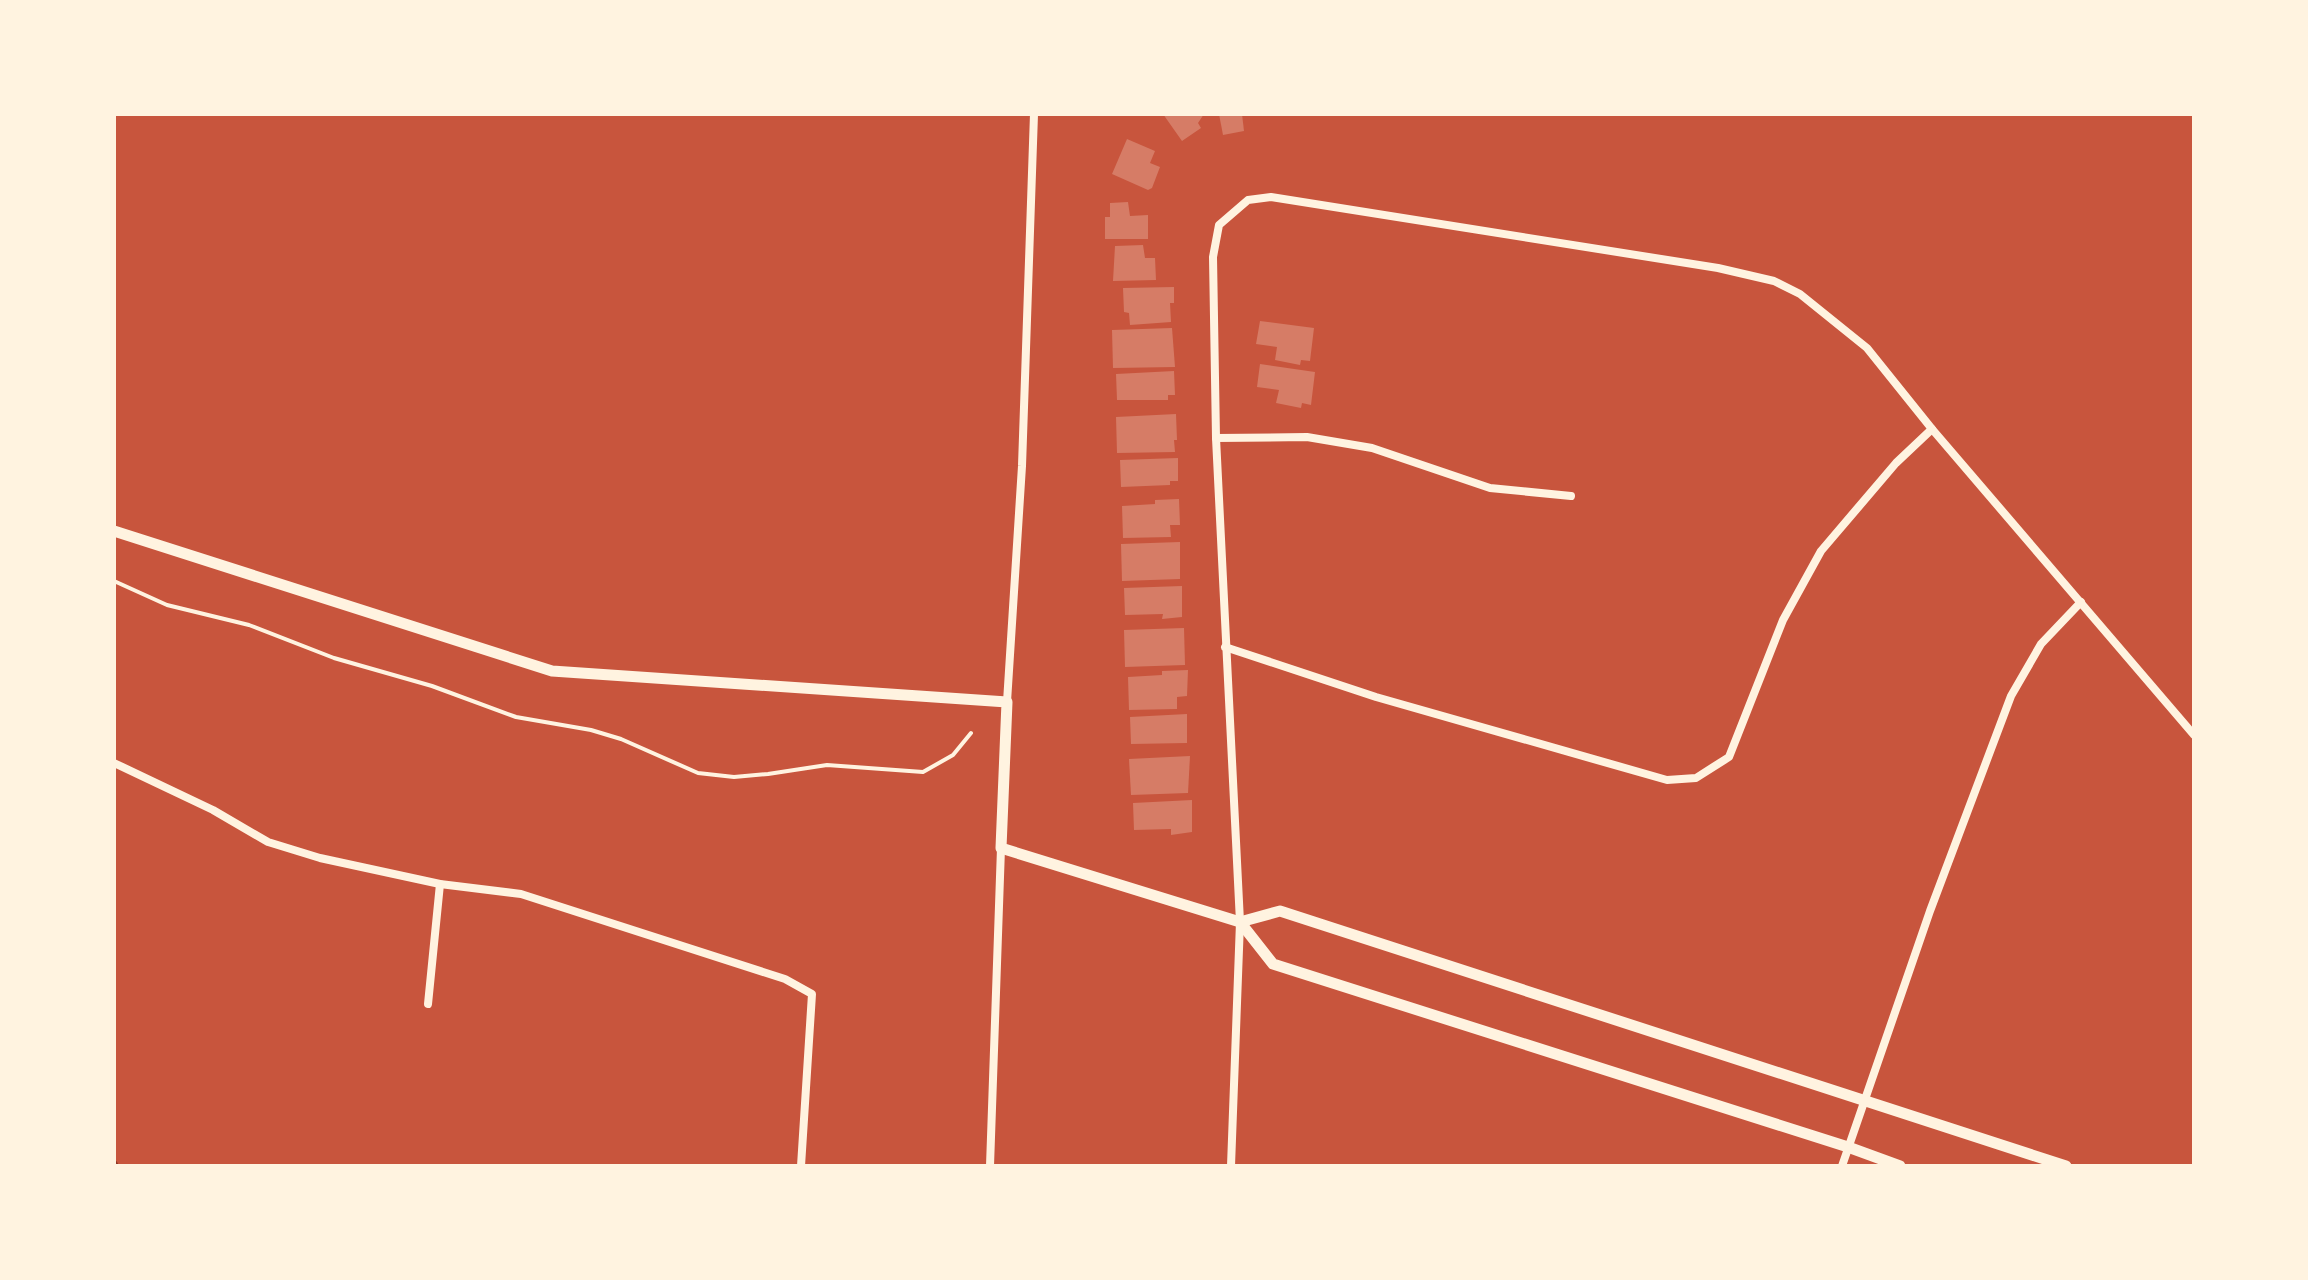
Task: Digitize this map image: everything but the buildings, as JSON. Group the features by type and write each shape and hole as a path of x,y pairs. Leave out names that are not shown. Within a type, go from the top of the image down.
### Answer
{"street":[{"path":"990,1166 1007,702 1022,466 1034,114"},
{"path":"1231,1166 1240,922 1216,438 1213,257 1219,225 1248,200 1271,197 1732,271 1774,281 1800,294 1867,348 1932,429 2194,735"},
{"path":"1225,647 1376,697 1667,780 1696,778 1729,757 1783,620 1821,551 1896,463 1932,429"},
{"path":"1216,438 1307,437 1372,448 1490,488 1571,496"},
{"path":"114,531 552,671 589,676 1007,702"},
{"path":"1842,1166 1930,911 2011,696 2041,644 2081,602"},
{"path":"114,763 213,810 268,842 320,858 440,884 521,894 785,979 812,994 801,1166"},
{"path":"1001,848 1240,922 1280,911 2066,1166"},
{"path":"428,1004 440,884"},
{"path":"1240,922 1273,964 1900,1166"}],"path":[{"path":"114,581 167,605 249,625 334,658 432,686 516,717 591,730 621,739 698,773 745,776 827,765 923,772 953,755 971,733"}]}
